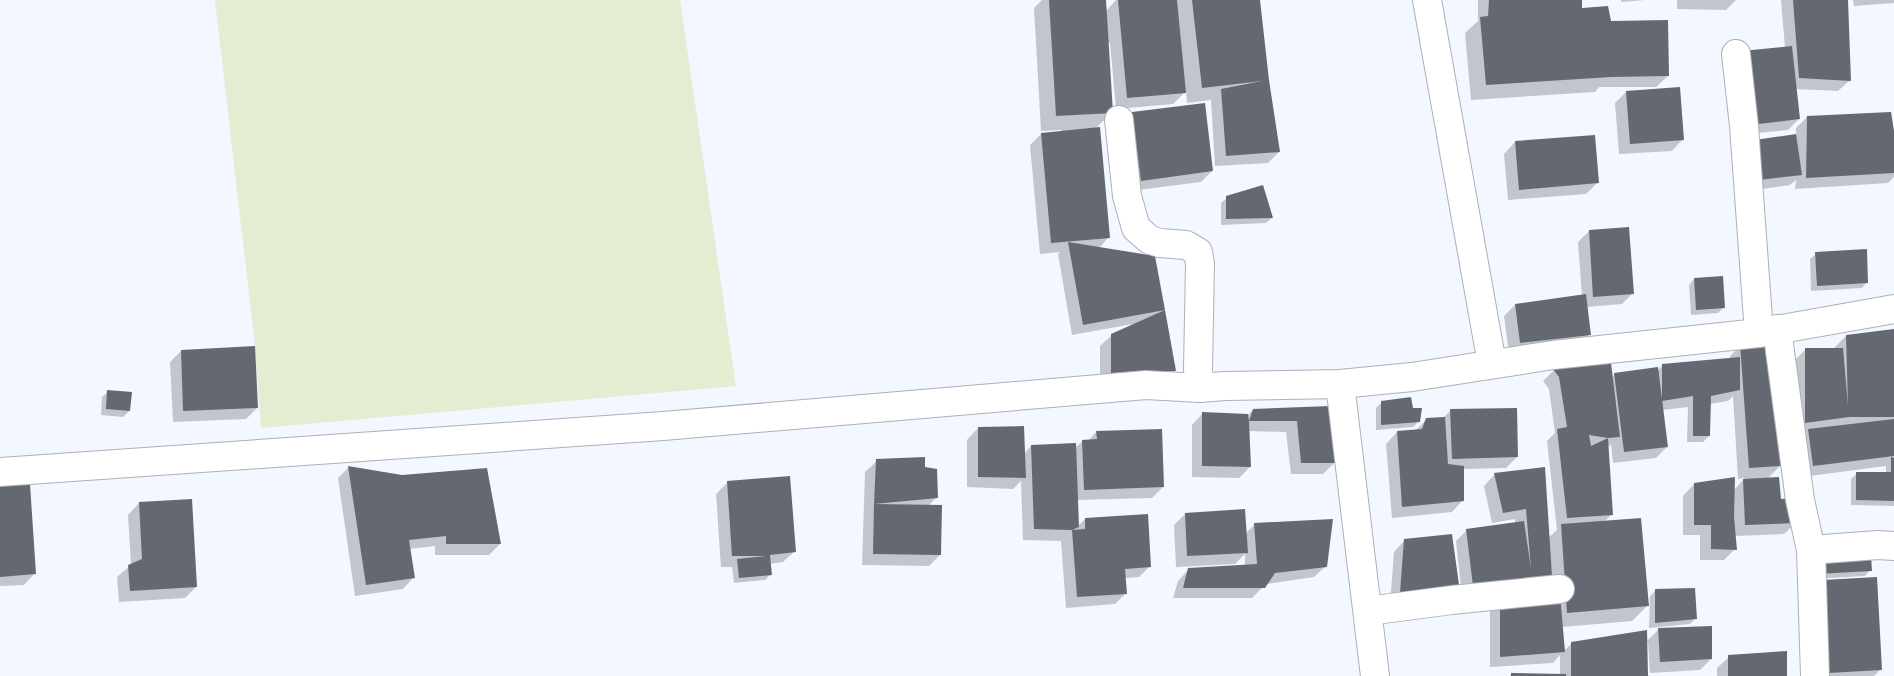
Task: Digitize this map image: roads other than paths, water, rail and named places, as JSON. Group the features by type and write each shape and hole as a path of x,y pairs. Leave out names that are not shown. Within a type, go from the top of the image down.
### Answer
{"street":[{"path":"1427,0 1492,364"},
{"path":"1736,54 1768,331 1811,550 1815,676"},
{"path":"1119,120 1127,196 1136,228 1150,240 1160,243 1186,245 1198,252 1200,264 1198,369 1212,387"},
{"path":"0,472 653,427 1146,385 1212,387 1340,384 1412,377 1553,355 1768,331 1894,309"},
{"path":"1340,384 1375,676"},
{"path":"1811,550 1878,545 1894,546"},
{"path":"1368,611 1560,589"}]}
